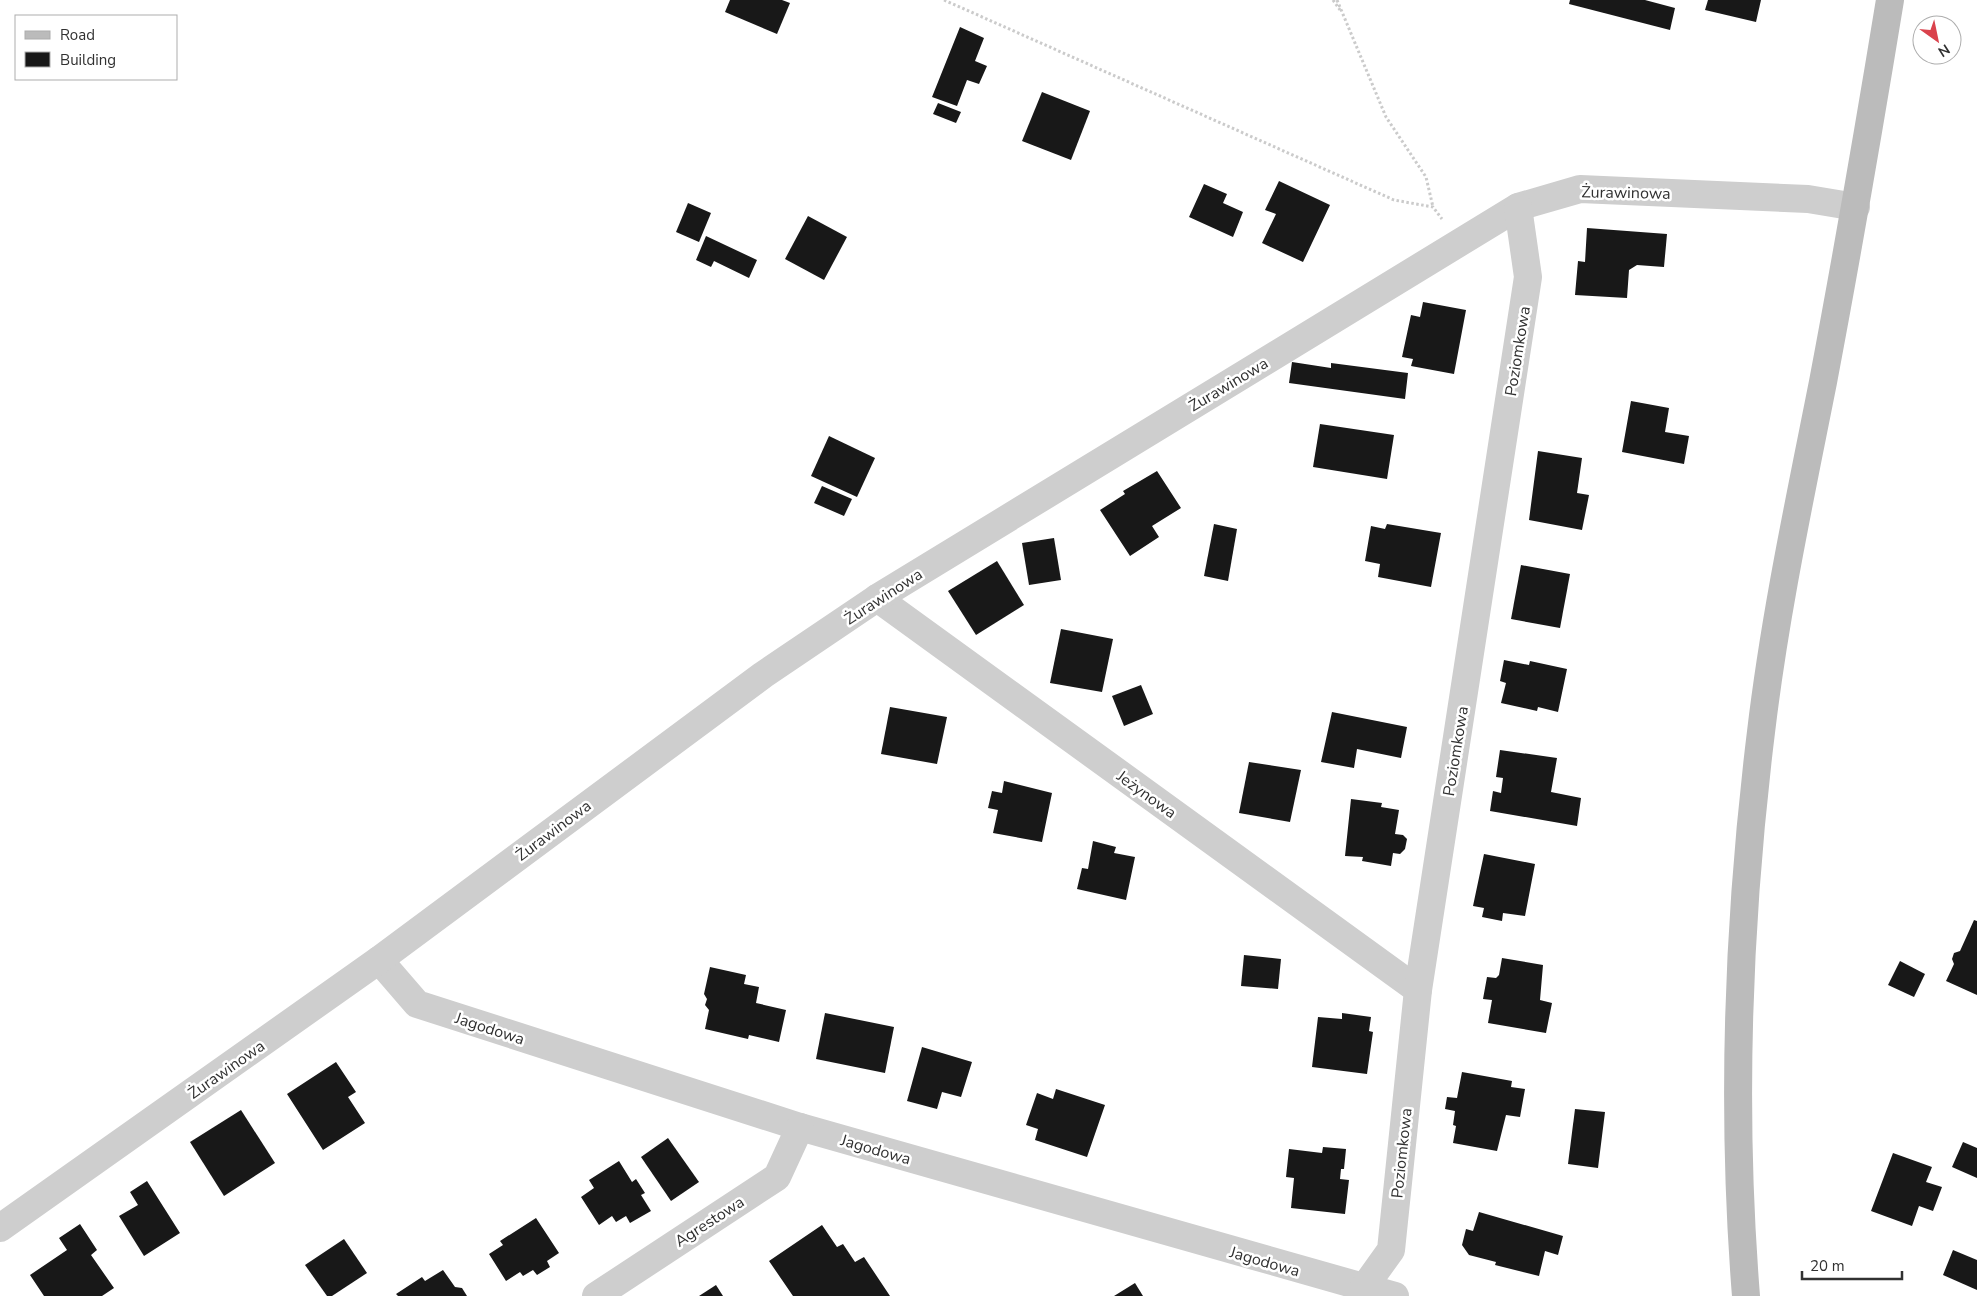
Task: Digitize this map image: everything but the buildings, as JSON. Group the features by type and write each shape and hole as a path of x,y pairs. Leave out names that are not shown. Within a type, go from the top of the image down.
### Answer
{"main road":[{"path":"1746,1296 1738,1159 1738,1032 1747,862 1761,728 1787,566 1856,207 1890,0"}],"street":[{"name":"Żurawinowa","path":"0,1228 379,960 763,675 877,598 1518,207 1580,189 1808,199 1856,207"},
{"name":"Poziomkowa","path":"1361,1292 1391,1250 1418,990 1528,277 1518,207"},
{"name":"Jeżynowa","path":"877,598 1418,990"},
{"name":"Jagodowa","path":"379,960 417,1004 800,1128 1361,1292 1395,1296"},
{"name":"Agrestowa","path":"596,1296 777,1177 800,1128"}],"path":[{"path":"944,0 1394,200 1433,207"},
{"path":"1333,0 1345,16"},
{"path":"1337,0 1386,118 1426,177 1433,207 1459,244"}]}
